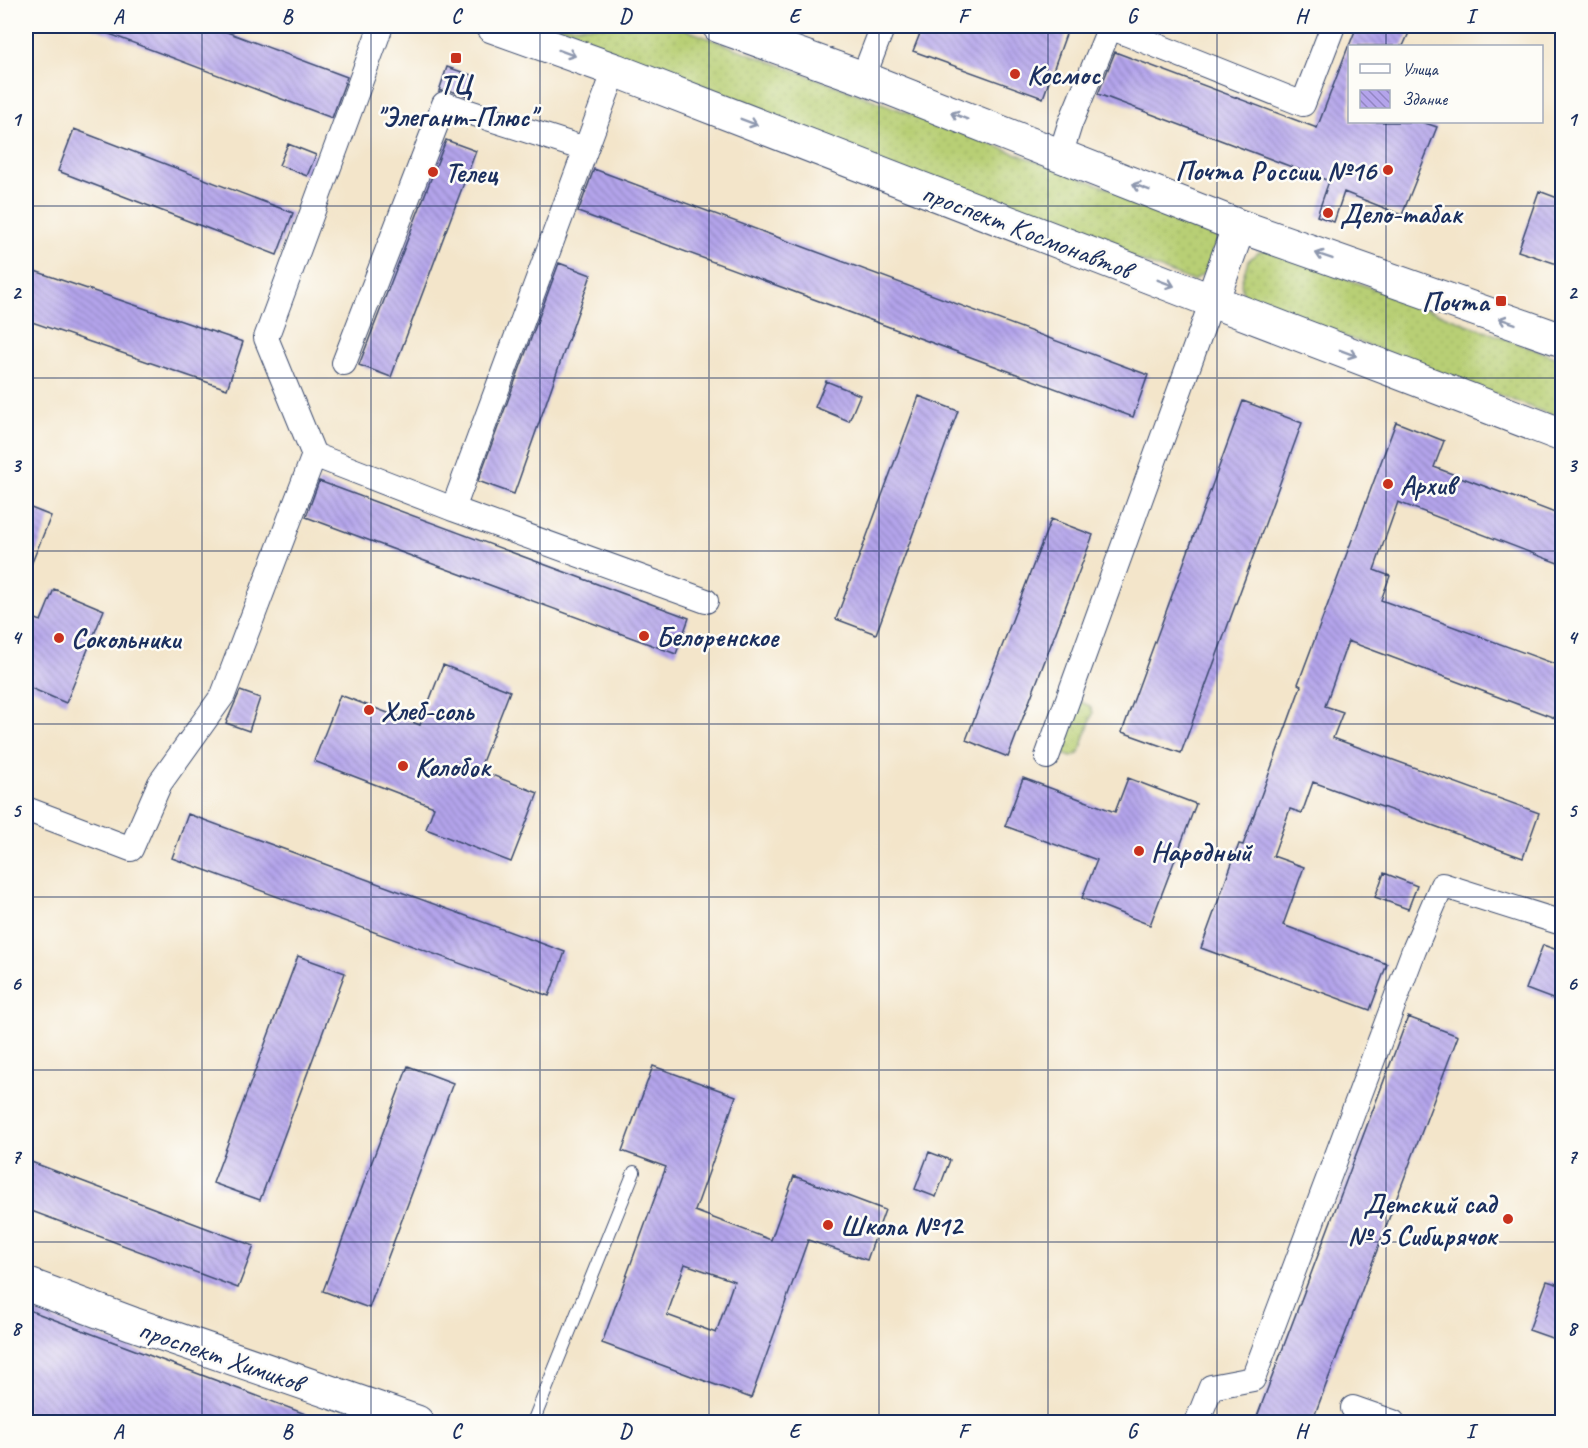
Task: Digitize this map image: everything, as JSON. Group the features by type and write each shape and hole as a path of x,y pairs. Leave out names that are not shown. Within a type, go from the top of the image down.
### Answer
{"main road":[{"name":"проспект Космонавтов","path":"492,26 615,70 1212,302 1563,435"},
{"path":"719,26 863,78 1239,226 1563,340"},
{"path":"1212,302 1239,226"},
{"name":"проспект Химиков","path":"26,1284 133,1324 417,1422"}],"street":[{"path":"26,809 131,849 160,783 223,695 314,455 266,338 381,26"},
{"path":"863,78 883,26"},
{"path":"1060,156 1070,124 1110,27 1303,104 1333,26"},
{"path":"453,509 615,70"},
{"path":"345,363 444,104 585,149"},
{"path":"1047,757 1212,302"},
{"path":"314,455 453,509 706,600"},
{"path":"1197,1422 1212,1387 1253,1379 1414,950 1442,885 1563,923"},
{"path":"1353,1408 1393,1422"}],"lane":[{"path":"533,1422 634,1172"}],"green space":[{"path":"516,26 676,26 1212,227 1218,240 1207,271 1193,281"},
{"path":"1268,249 1562,360 1562,419 1248,300 1243,293 1241,283 1248,261 1257,253"},
{"path":"1081,702 1090,706 1093,713 1079,754 1071,757 1063,754 1059,747 1073,705"}],"building":[{"path":"92,26 211,26 347,77 332,118"},
{"name":"Космос","path":"923,26 1069,26 1043,98 913,51"},
{"path":"1357,26 1412,26 1403,45 1349,45"},
{"path":"1348,47 1348,123 1425,123 1437,127 1402,215 1344,192 1334,222 1317,216 1329,181 1098,94 1115,52 1317,128"},
{"path":"447,67 474,76 467,96 448,90 439,91"},
{"path":"74,129 293,213 277,255 58,171"},
{"path":"446,140 476,151 391,377 359,365"},
{"path":"288,144 316,155 307,176 279,165"},
{"path":"594,169 1148,375 1133,417 578,212"},
{"path":"1539,191 1563,200 1563,266 1518,251"},
{"path":"559,263 591,275 514,494 478,481"},
{"path":"26,268 243,342 227,389 26,320"},
{"path":"826,381 860,395 849,421 815,407"},
{"path":"919,396 958,411 876,634 836,619"},
{"path":"1243,401 1302,423 1181,753 1122,732"},
{"path":"1396,422 1444,441 1434,467 1563,516 1563,565 1398,502 1374,570 1390,576 1381,600 1563,667 1563,721 1348,641 1325,706 1343,712 1333,738 1539,813 1523,858 1313,782 1302,813 1290,809 1273,856 1304,867 1283,925 1387,964 1370,1010 1201,948 1239,844 1243,845 1301,686 1298,684"},
{"path":"319,481 689,618 676,654 306,517"},
{"name":"Сокольники","path":"26,506 51,516 26,577"},
{"path":"1051,519 1093,535 1008,757 966,740"},
{"name":"Сокольники","path":"54,589 104,610 66,703 26,686 26,615 41,621"},
{"name":"Колобок","path":"443,665 510,691 479,770 538,793 511,862 426,829 434,807 314,761 340,695 420,725"},
{"path":"240,691 260,698 249,731 226,723"},
{"name":"Народный","path":"1023,778 1115,812 1128,778 1196,804 1150,925 1082,898 1097,860 1005,826"},
{"path":"188,814 565,952 549,996 172,858"},
{"path":"1384,873 1417,886 1408,909 1375,897"},
{"path":"1543,945 1563,952 1563,1003 1526,989"},
{"path":"298,956 345,973 260,1200 213,1183"},
{"path":"1408,1017 1458,1036 1312,1422 1255,1422"},
{"path":"408,1066 453,1083 369,1308 323,1291"},
{"name":"Школа №12","path":"653,1066 736,1096 695,1211 771,1240 794,1176 885,1210 867,1260 808,1240 751,1398 602,1343 666,1167 622,1151","holes":["685,1264 734,1281 716,1333 667,1315"]},
{"path":"929,1152 950,1160 936,1197 915,1189"},
{"path":"26,1160 254,1246 238,1288 26,1209"},
{"path":"1547,1281 1563,1286 1563,1342 1529,1330"},
{"path":"26,1309 324,1421 324,1422 26,1422"}],"place":[{"name":"ТЦ \"Элегант-Плюс\"","path":"456,58"},
{"name":"Космос","path":"1015,74"},
{"name":"Почта России №16","path":"1388,170"},
{"name":"Телец","path":"433,172"},
{"name":"Дело-табак","path":"1328,213"},
{"name":"Почта","path":"1501,301"},
{"name":"Архив","path":"1388,484"},
{"name":"Белоренское","path":"644,636"},
{"name":"Сокольники","path":"59,638"},
{"name":"Хлеб-соль","path":"369,710"},
{"name":"Колобок","path":"403,766"},
{"name":"Народный","path":"1139,851"},
{"name":"Детский сад № 5 Сибирячок","path":"1508,1219"},
{"name":"Школа №12","path":"828,1225"}]}
